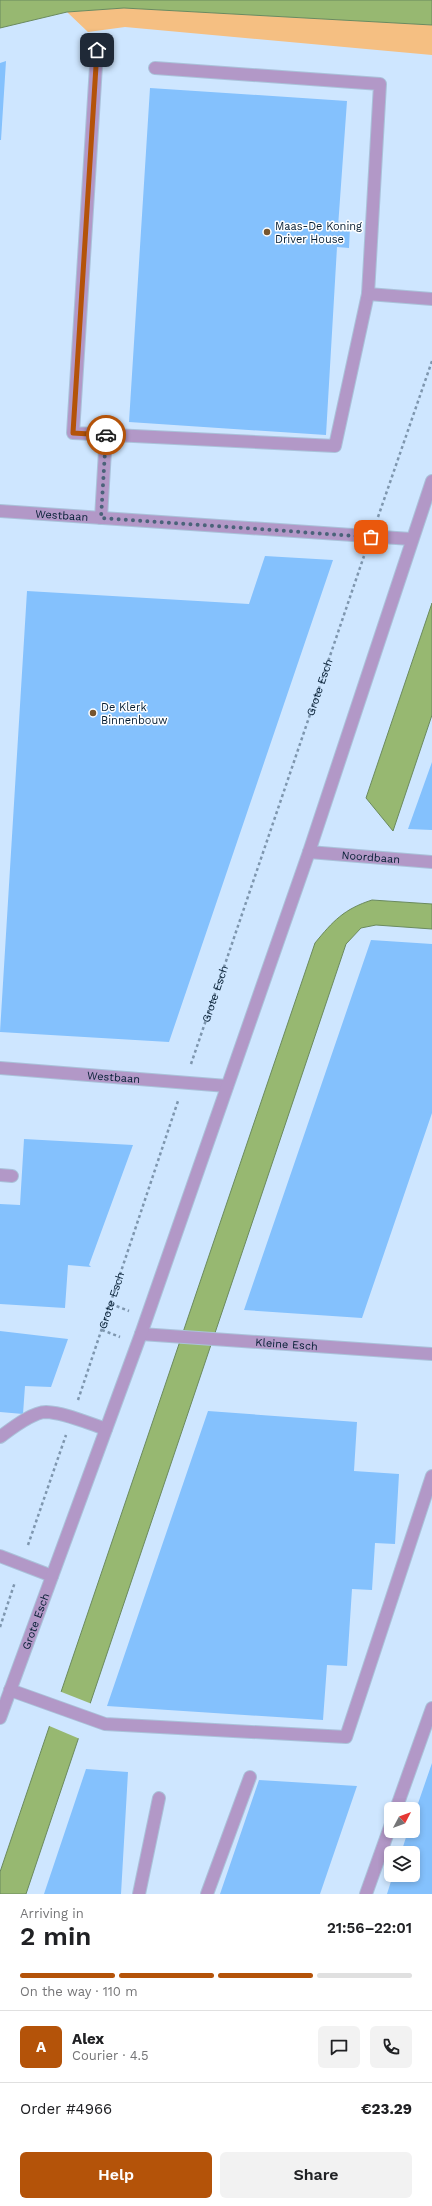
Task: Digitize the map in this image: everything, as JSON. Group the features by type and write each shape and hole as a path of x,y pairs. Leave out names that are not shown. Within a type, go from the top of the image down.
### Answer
{"street":[{"path":"97,50 73,433 335,446 368,294 380,84 155,68"},
{"path":"368,294 432,299"},
{"path":"101,518 106,434"},
{"name":"Grote Esch","path":"0,1718 141,1334 310,852 432,481"},
{"name":"Westbaan","path":"0,511 412,539"},
{"name":"Noordbaan","path":"310,852 432,862"},
{"name":"Westbaan","path":"0,1068 185,1081 227,1086"},
{"name":"Kleine Esch","path":"141,1334 432,1354"},
{"path":"0,1437 20,1422 45,1412 72,1418 106,1430"},
{"path":"10,1690 105,1724 346,1737 432,1476"},
{"path":"0,1556 52,1576"},
{"path":"398,1802 432,1708"},
{"path":"207,1894 250,1777"},
{"path":"139,1894 159,1798"},
{"path":"366,1894 386,1838"}],"path":[{"name":"Grote Esch","path":"0,1627 185,1081 432,361"}],"shaded area":[{"path":"0,0 432,0 432,25 124,8 67,12 0,28"},
{"path":"124,8 432,25 432,55 125,27 88,32 67,12"},
{"path":"432,603 432,715 393,831 366,798"},
{"path":"372,900 432,904 432,929 376,925 361,928 346,944 26,1894 0,1894 0,1872 315,943 334,922 346,912"}],"pier":[{"path":"59,1691 92,1704 80,1739 47,1725"}],"building":[{"path":"6,61 1,140 0,140 0,63"},
{"path":"150,88 347,101 338,227 350,228 349,248 337,247 326,435 129,422"},
{"path":"265,556 333,560 169,1042 0,1032 27,591 249,604"},
{"path":"432,762 432,830 408,829"},
{"path":"371,940 432,944 432,1113 362,1318 244,1310"},
{"path":"24,1139 133,1145 89,1265 91,1267 68,1265 65,1308 0,1304 0,1204 20,1205"},
{"path":"0,1331 68,1339 51,1387 25,1386 23,1414 0,1412"},
{"path":"208,1411 357,1422 354,1471 399,1474 395,1544 375,1543 372,1590 352,1589 347,1666 327,1665 323,1720 107,1706"},
{"path":"432,1763 432,1894 387,1894 391,1882 420,1882 420,1846 403,1846 406,1838 420,1838 420,1802 419,1802"},
{"path":"86,1769 128,1772 121,1894 44,1894"},
{"path":"259,1780 357,1786 320,1894 220,1894"}],"way so far":[{"path":"106,435 101,518 371,537"}],"place":[{"name":"Maas-De Koning Driver House","path":"267,232"},
{"name":"De Klerk Binnenbouw","path":"93,713"}],"route":[{"path":"97,50 73,433 106,435"}]}
